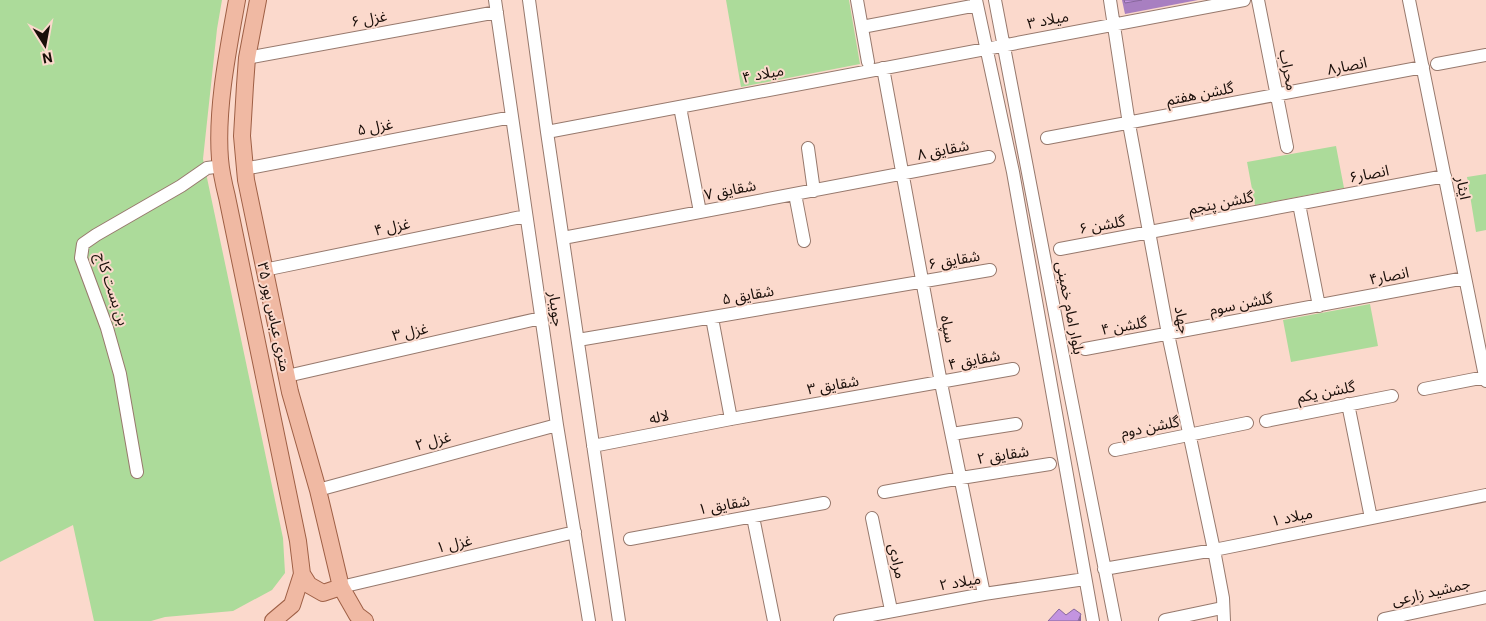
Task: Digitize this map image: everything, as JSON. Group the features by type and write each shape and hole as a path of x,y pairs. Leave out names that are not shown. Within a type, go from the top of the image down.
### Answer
{"main road":[{"name":"۳۵ متری عباس پور","path":"237,0 221,104 222,168 298,541 302,574"},
{"name":"۳۵ متری عباس پور","path":"258,0 247,58 242,128 244,169 287,376 318,490 341,587 358,615 365,621"},
{"path":"302,574 309,585 323,593 341,587"},
{"path":"273,621 292,604 302,574"}],"street":[{"name":"جویبار","path":"529,0 620,620"},
{"path":"857,0 868,62"},
{"name":"بلوار امام خمینی","path":"995,0 1115,621"},
{"name":"جهاد","path":"1110,0 1129,124 1149,233 1168,334 1214,550 1223,598 1224,621"},
{"name":"میلاد ۳","path":"986,49 1244,0"},
{"name":"محراب","path":"1258,0 1287,147"},
{"name":"ایثار","path":"1409,0 1486,379"},
{"path":"862,27 977,3"},
{"name":"بلوار امام خمینی","path":"977,3 1013,172 1093,621"},
{"name":"غزل ۶","path":"247,58 496,6"},
{"name":"جویبار","path":"496,6 557,425 589,621"},
{"name":"میلاد ۴","path":"547,132 986,49"},
{"path":"1437,64 1486,54"},
{"name":"سپاه","path":"883,68 941,383 984,594"},
{"name":"انصار۸","path":"1276,96 1423,68"},
{"name":"گلشن هفتم","path":"1047,138 1276,96"},
{"path":"680,107 700,212"},
{"name":"غزل ۵","path":"244,169 512,117"},
{"path":"808,148 814,191"},
{"name":"شقایق ۸","path":"903,174 989,157"},
{"name":"بن بست کاج","path":"137,472 120,374 107,328 81,258 84,244 96,235 181,186 207,168 222,168"},
{"name":"شقایق ۷","path":"563,238 903,174"},
{"name":"انصار۶","path":"1300,204 1445,176"},
{"path":"795,194 804,241"},
{"path":"1300,204 1319,306"},
{"name":"گلشن پنجم","path":"1149,233 1300,204"},
{"name":"غزل ۴","path":"264,270 526,216"},
{"name":"گلشن ۶","path":"1060,249 1149,233"},
{"name":"شقایق ۶","path":"923,282 990,270"},
{"name":"انصار۴","path":"1319,306 1465,278"},
{"name":"شقایق ۵","path":"578,340 923,282"},
{"name":"گلشن سوم","path":"1168,334 1319,306"},
{"name":"غزل ۳","path":"287,376 541,318"},
{"path":"712,318 731,420"},
{"name":"گلشن ۴","path":"1085,349 1168,334"},
{"name":"شقایق ۴","path":"941,383 1013,369"},
{"path":"1424,390 1486,379"},
{"name":"شقایق ۳","path":"731,420 941,383"},
{"name":"گلشن یکم","path":"1266,420 1392,396"},
{"path":"1348,404 1371,518"},
{"name":"لاله","path":"593,446 731,420"},
{"path":"1190,436 1247,423"},
{"path":"952,434 1016,424"},
{"name":"غزل ۲","path":"318,490 557,425"},
{"name":"گلشن دوم","path":"1116,450 1190,436"},
{"name":"شقایق ۲","path":"960,478 1050,464"},
{"path":"884,492 960,478"},
{"name":"میلاد ۱","path":"1104,569 1214,550 1486,495"},
{"name":"شقایق ۱","path":"630,538 824,503"},
{"path":"753,517 774,621"},
{"name":"مرادی","path":"872,518 891,610"},
{"name":"غزل ۱","path":"341,587 574,532"},
{"name":"میلاد ۲","path":"840,621 984,594 1085,579"},
{"name":"جمشید زارعی","path":"1384,620 1486,597"},
{"path":"1165,620 1222,608"}],"green space":[{"path":"0,0 222,0 217,29 203,159 283,538 285,573 272,590 233,611 165,617 151,621 94,621 73,525 0,562"},
{"path":"726,0 849,0 860,64 741,87"},
{"path":"1336,146 1344,188 1255,205 1247,162"},
{"path":"1486,174 1486,230 1476,232 1467,177"},
{"path":"1370,304 1378,346 1291,362 1283,320"}],"building":[{"path":"1124,0 1142,0 1125,3"},
{"path":"1059,609 1066,615 1074,609 1081,614 1078,621 1048,621"}]}
